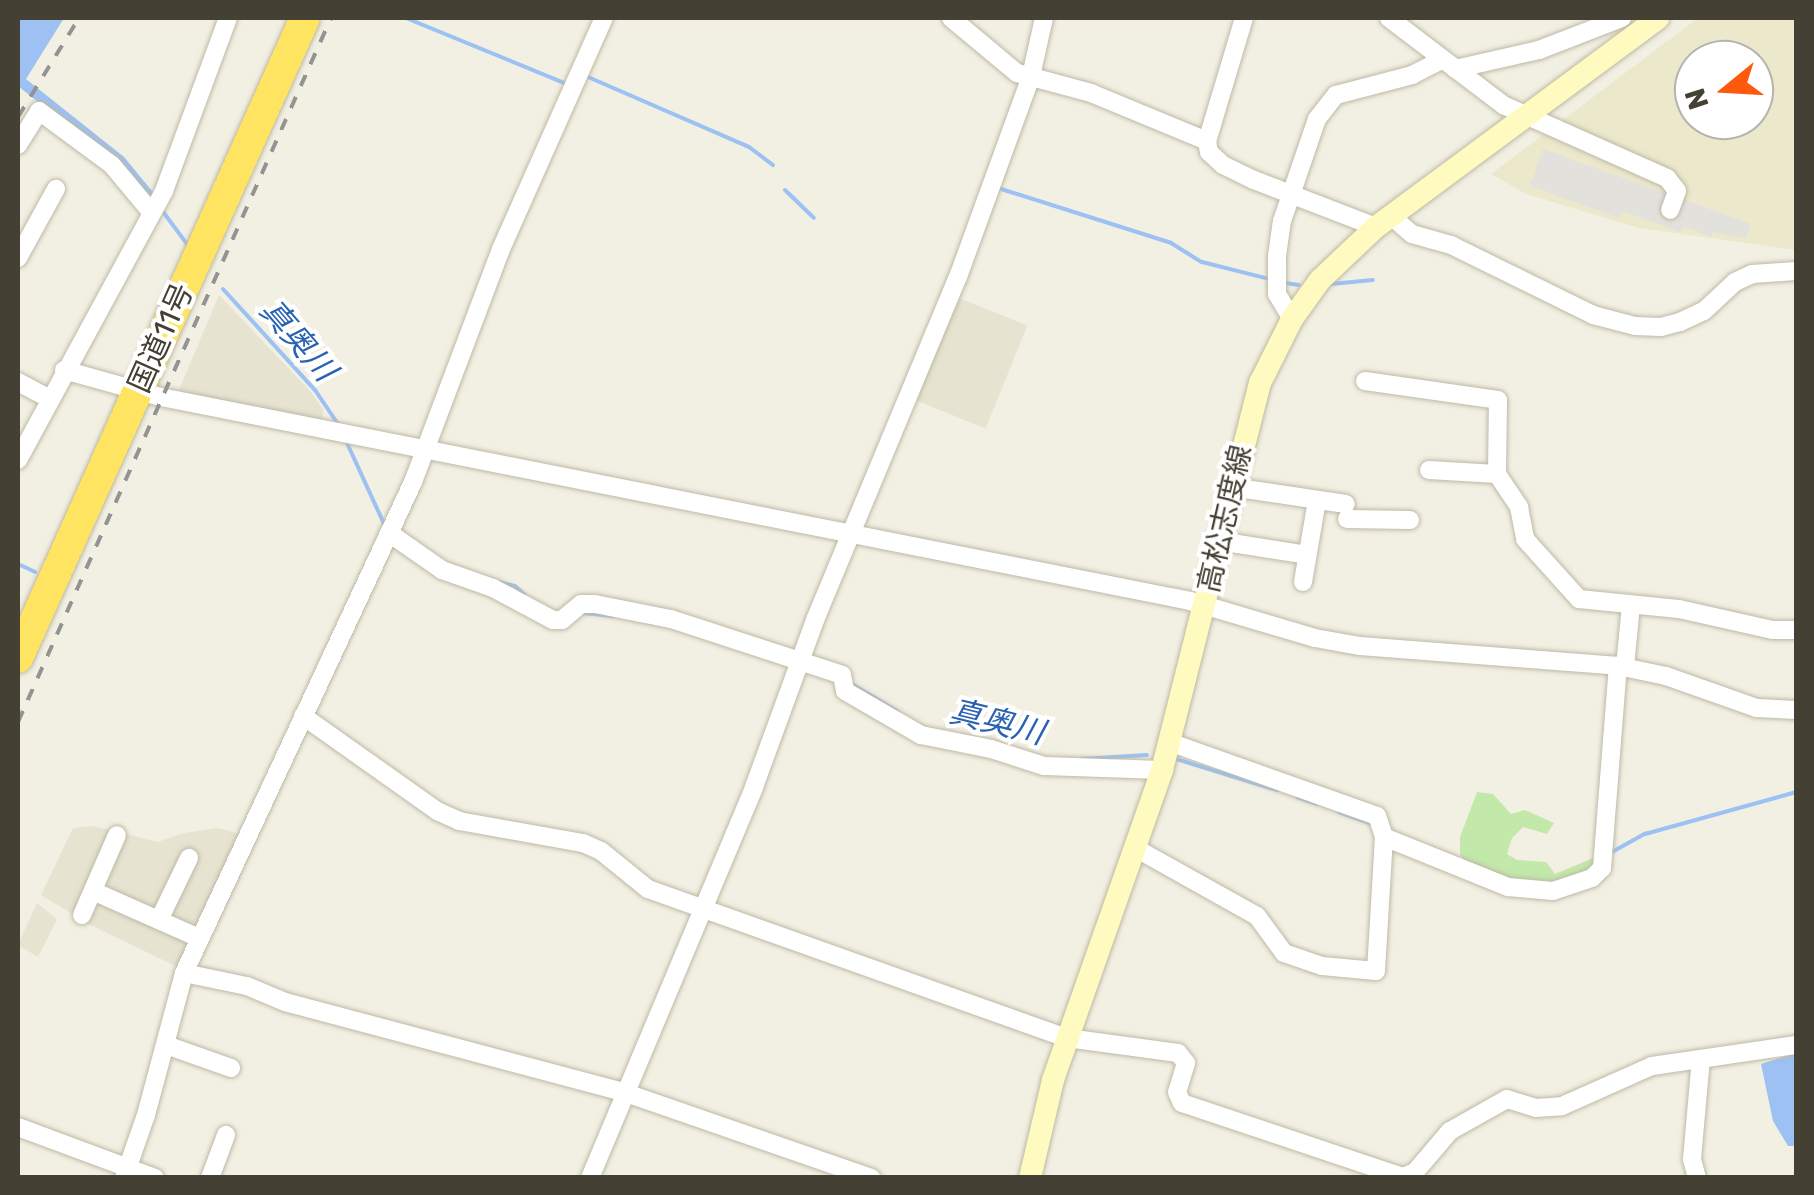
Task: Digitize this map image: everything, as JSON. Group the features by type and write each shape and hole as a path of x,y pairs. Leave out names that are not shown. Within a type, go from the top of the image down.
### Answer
{"highway":[{"name":"国道11号","path":"18,658 305,18"}],"main road":[{"name":"高松志度線","path":"1030,1178 1042,1120 1067,1038 1162,770 1260,383 1292,319 1320,280 1383,220 1658,18"}],"street":[{"path":"18,460 152,213 228,18"},
{"path":"126,1173 184,973 427,450 502,250 604,18"},
{"path":"951,18 1017,72 1107,98 1207,141"},
{"path":"590,1178 803,661 849,535 958,277 1031,76 1044,18"},
{"path":"1244,18 1207,141 1215,160 1291,196 1383,220 1412,234 1451,245 1593,314 1636,326 1660,328 1680,322 1704,311 1734,282 1752,274 1796,272"},
{"path":"1390,18 1448,65 1526,117 1667,178 1677,191 1670,210"},
{"path":"1292,319 1282,310 1276,286 1282,221 1317,119 1336,95 1448,65 1538,50 1622,18"},
{"path":"18,145 39,111 112,165 152,213"},
{"path":"18,258 56,189"},
{"path":"64,370 137,390 427,450 1205,604 1315,638 1360,646 1621,666 1666,676 1758,708 1796,710"},
{"path":"1365,381 1454,397 1498,400 1497,474 1519,507 1526,539 1570,592 1590,604 1631,605 1796,630"},
{"path":"18,382 50,399"},
{"path":"1429,470 1497,474"},
{"path":"1232,486 1317,500 1346,512 1410,520"},
{"path":"1303,582 1317,500"},
{"path":"389,534 442,570 493,588 553,620 562,620 580,604 596,604 671,619 803,661 842,676 846,691 921,735 991,749 1044,766 1162,770"},
{"path":"1219,541 1307,555"},
{"path":"1384,837 1508,887 1553,891 1592,878 1602,868 1621,666 1631,605"},
{"path":"303,716 437,811 459,821 583,843 601,851 648,889 1067,1038 1178,1053 1186,1063 1176,1092 1182,1103 1402,1177 1415,1172 1450,1132 1506,1099 1536,1108 1562,1106 1652,1066 1796,1045"},
{"path":"1137,849 1257,916 1284,953 1322,966 1376,971 1384,837 1378,816 1170,742"},
{"path":"82,915 117,835"},
{"path":"159,920 189,858"},
{"path":"93,891 199,938"},
{"path":"184,973 248,986 285,1002 623,1092 872,1178"},
{"path":"166,1045 232,1068"},
{"path":"1697,1178 1692,1159 1701,1060"},
{"path":"18,1127 126,1173 156,1178"},
{"path":"210,1178 226,1135"}],"shaded area":[{"path":"1698,18 1796,18 1796,250 1639,228 1526,194 1491,174"},
{"path":"1543,149 1751,224 1746,239 1713,232 1711,237 1683,226 1680,232 1622,211 1619,218 1530,186"},
{"path":"219,295 311,392 324,411 319,425 177,395"},
{"path":"954,296 1027,326 986,429 912,399"},
{"path":"93,826 114,831 77,917 41,895 73,828"},
{"path":"218,828 240,834 199,929 100,886 122,833 158,842"},
{"path":"99,898 189,939 192,947 182,969 84,922"},
{"path":"37,903 57,919 38,957 18,945"}],"green space":[{"path":"1477,792 1493,794 1511,814 1525,810 1554,823 1547,834 1523,827 1512,838 1507,854 1517,860 1546,862 1555,874 1593,858 1597,867 1551,887 1509,884 1469,867 1460,854 1460,837"}],"water":[{"path":"18,18 64,18 26,79 124,157 157,197 153,206 118,166 18,86"},
{"path":"1796,1053 1796,1146 1788,1146 1773,1121 1761,1064"}],"waterway":[{"path":"406,18 567,84"},
{"path":"588,77 749,147 773,165"},
{"path":"998,188 1171,243 1202,262 1269,279"},
{"path":"785,190 814,218"},
{"name":"真奥川","path":"161,209 187,244"},
{"path":"1331,284 1373,280"},
{"path":"1285,283 1299,285"},
{"name":"真奥川","path":"223,289 315,390 337,423"},
{"name":"真奥川","path":"347,443 384,524"},
{"path":"18,564 35,572"},
{"name":"真奥川","path":"498,582 515,586 525,595"},
{"name":"真奥川","path":"583,613 613,616"},
{"name":"真奥川","path":"850,683 897,711"},
{"name":"真奥川","path":"1082,759 1147,755"},
{"name":"真奥川","path":"1176,759 1277,790"},
{"name":"真奥川","path":"1612,852 1645,834 1796,792"},
{"name":"真奥川","path":"1297,797 1317,804"},
{"name":"真奥川","path":"1339,812 1372,824"}],"railway":[{"path":"18,117 79,18"},
{"path":"18,722 331,18"}]}
